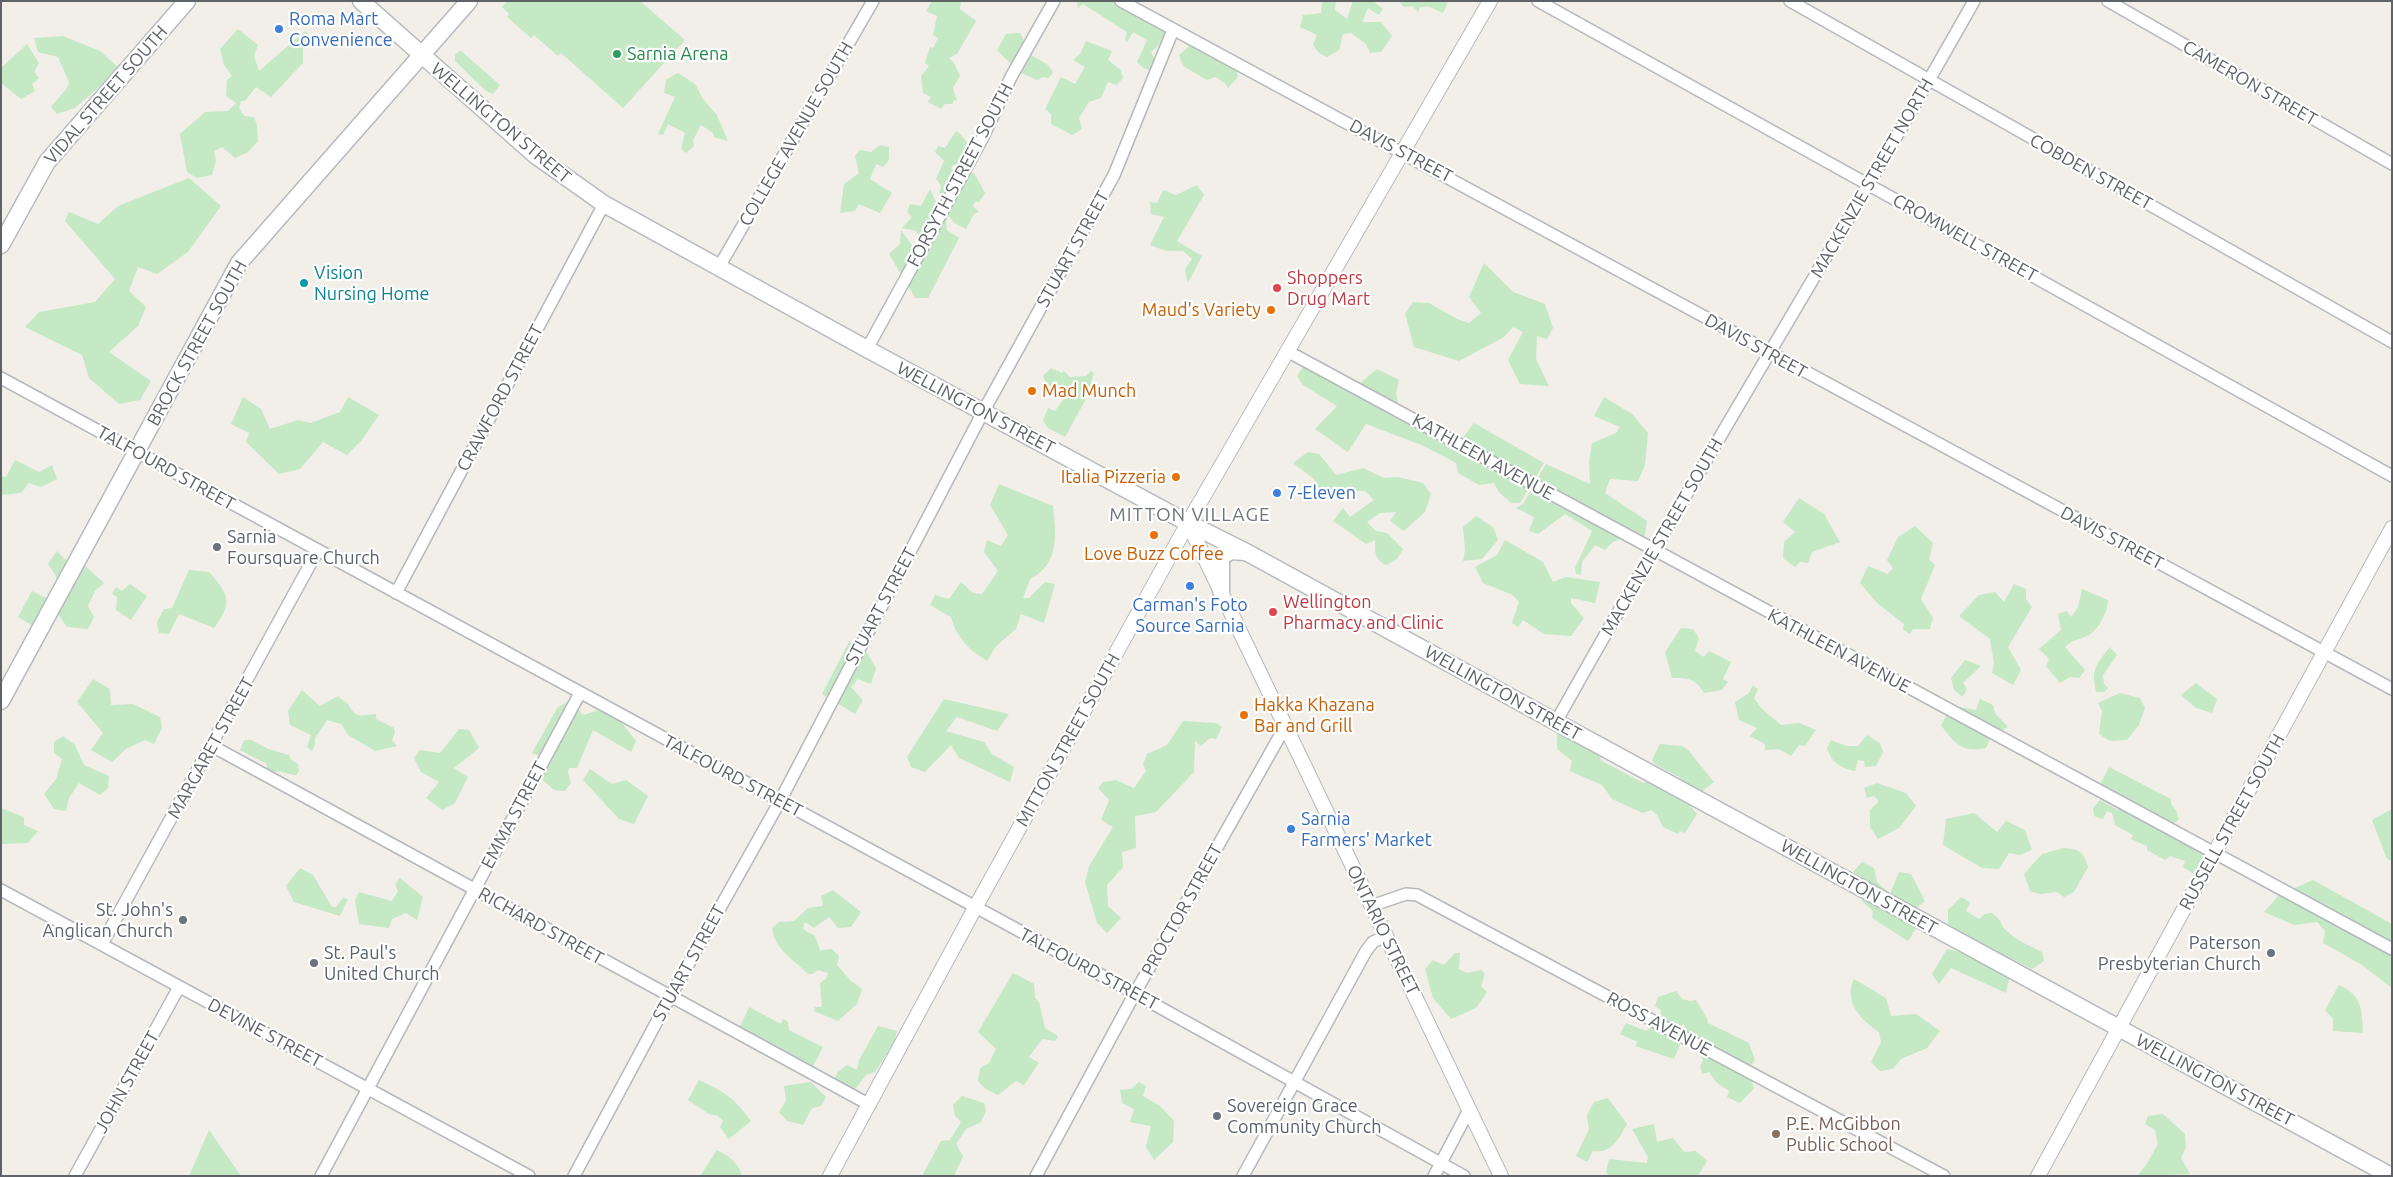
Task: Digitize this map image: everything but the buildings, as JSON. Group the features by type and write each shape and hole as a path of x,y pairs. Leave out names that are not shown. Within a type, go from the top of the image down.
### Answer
{"main road":[{"name":"VIDAL STREET SOUTH","path":"1,245 47,162 187,1"},
{"name":"WELLINGTON STREET","path":"361,1 535,155 604,204 867,349 1248,553 2391,1176"},
{"name":"BROCK STREET SOUTH","path":"1,701 239,263 469,1"},
{"path":"1221,591 1221,557 1231,550 1248,553"}],"street":[{"name":"COLLEGE AVENUE SOUTH","path":"719,267 873,1"},
{"name":"FORSYTH STREET SOUTH","path":"867,349 983,137 1011,77 1054,1"},
{"name":"DAVIS STREET","path":"1121,1 1403,152 1769,353 2392,690"},
{"name":"MITTON STREET SOUTH","path":"830,1176 1188,522 1490,1"},
{"name":"CROMWELL STREET","path":"1538,1 2392,476"},
{"name":"COBDEN STREET","path":"1790,1 2392,342"},
{"name":"MACKENZIE STREET NORTH","path":"1769,353 1869,185 1974,1"},
{"name":"CAMERON STREET","path":"2108,1 2392,164"},
{"name":"STUART STREET","path":"574,1176 670,997 780,801 983,412 1114,176 1174,30"},
{"name":"CRAWFORD STREET","path":"396,593 604,204"},
{"name":"KATHLEEN AVENUE","path":"1287,350 2392,950"},
{"name":"MACKENZIE STREET SOUTH","path":"1556,722 1653,550 1769,353"},
{"name":"TALFOURD STREET","path":"1,378 136,453 1135,993 1464,1176"},
{"name":"ONTARIO STREET","path":"1188,522 1501,1176"},
{"name":"RUSSELL STREET SOUTH","path":"2038,1176 2392,528"},
{"name":"MARGARET STREET","path":"102,944 318,550"},
{"name":"EMMA STREET","path":"320,1176 580,693"},
{"name":"PROCTOR STREET","path":"1036,1176 1135,993 1286,725"},
{"name":"RICHARD STREET","path":"212,746 870,1105"},
{"name":"DEVINE STREET","path":"1,890 529,1176"},
{"name":"ROSS AVENUE","path":"1372,906 1406,894 1417,895 1944,1176"},
{"path":"1243,1176 1366,951 1373,942 1386,936"},
{"name":"JOHN STREET","path":"76,1176 180,987"},
{"path":"1434,1176 1470,1110"}],"green space":[{"name":"Sarnia Arena","path":"507,1 640,1 685,40 623,108 561,53 558,56 534,35 531,38 507,17 509,14 502,7"},
{"path":"932,1 961,1 960,9 976,21 957,54 949,58 954,63 960,76 953,88 957,101 954,100 952,104 945,104 941,109 928,102 931,97 923,93 921,76 929,66 925,63 930,47 933,48 938,38 933,35 937,16 926,11"},
{"path":"1077,1 1119,1 1168,28 1158,46 1151,52 1156,61 1153,69 1146,69 1137,62 1147,40 1133,32 1127,42 1125,41 1127,32 1083,4 1078,8"},
{"path":"1322,1 1336,1 1335,10 1347,19 1353,1 1373,1 1383,9 1379,15 1368,8 1362,22 1381,22 1392,36 1381,52 1370,53 1366,44 1351,33 1343,34 1339,50 1327,57 1319,53 1313,45 1317,35 1300,27 1303,15 1321,13"},
{"path":"1399,1 1448,2 1443,13 1430,7 1420,7 1418,12 1413,6 1404,7"},
{"path":"238,29 258,45 254,56 259,71 305,31 311,36 303,46 303,63 271,97 256,87 245,101 241,101 239,108 244,116 254,117 257,125 258,141 248,152 235,158 222,147 214,151 216,160 212,175 197,178 187,172 180,134 205,112 228,111 236,103 226,96 227,80 232,76 224,65 220,49"},
{"path":"1020,33 1031,55 1048,65 1053,72 1049,78 1043,77 1037,80 1019,72 997,50 1006,34"},
{"path":"63,36 100,51 120,69 75,108 57,114 51,107 67,88 69,82 58,57 38,52 34,38"},
{"path":"1086,41 1112,51 1108,60 1121,70 1123,78 1117,85 1108,82 1101,98 1089,102 1079,118 1082,129 1072,135 1051,124 1051,114 1045,109 1061,77 1075,84 1085,67 1073,60 1080,54"},
{"path":"1194,42 1236,65 1238,77 1228,88 1225,83 1215,77 1207,80 1183,66 1179,55"},
{"path":"27,44 39,63 34,72 39,78 32,84 35,91 21,99 1,83 1,68"},
{"path":"460,50 500,85 493,94 486,91 455,61 455,55"},
{"path":"678,73 695,84 703,99 717,115 728,141 714,137 713,133 701,125 693,140 694,146 686,153 681,149 685,133 668,124 663,135 658,134 675,97 664,93 666,80"},
{"path":"956,131 973,150 961,166 953,165 951,168 959,174 968,170 974,173 985,193 979,202 975,202 973,206 979,212 974,214 966,229 954,223 949,216 946,221 947,230 959,238 928,298 915,298 889,254 900,244 901,230 911,244 915,255 923,243 916,231 902,228 912,217 907,212 910,204 921,206 930,189 937,204 943,200 939,195 941,186 936,179 944,161 935,152 938,146 945,148"},
{"path":"880,145 889,147 889,160 883,167 876,164 870,179 892,193 880,213 859,204 855,211 840,213 844,184 859,173 855,156 860,150 871,152"},
{"path":"189,178 221,206 188,252 157,274 138,267 129,291 146,307 138,326 109,352 151,381 140,400 119,404 89,378 82,355 25,327 39,312 95,302 115,279 65,221 69,212 98,224 118,206"},
{"path":"1197,185 1204,195 1177,241 1202,256 1188,283 1185,270 1192,259 1183,251 1166,251 1150,245 1164,217 1151,214 1150,202 1157,203 1163,190 1176,195"},
{"path":"1484,263 1513,292 1545,304 1553,328 1547,339 1537,336 1536,359 1549,386 1520,384 1508,360 1523,332 1513,327 1504,337 1459,361 1414,347 1405,314 1413,302 1429,303 1457,319 1469,323 1481,313 1469,297"},
{"path":"1310,357 1359,384 1377,369 1399,380 1396,394 1399,408 1456,447 1474,423 1544,463 1520,503 1511,503 1499,492 1494,483 1479,485 1458,473 1456,463 1424,446 1366,424 1348,452 1315,429 1337,406 1303,385 1297,376"},
{"path":"1051,368 1062,373 1064,371 1070,377 1086,376 1091,371 1094,373 1086,399 1065,437 1048,428 1043,421 1048,408 1055,411 1069,391 1066,387 1047,386 1043,376"},
{"path":"243,397 261,409 270,429 298,420 311,423 340,412 348,397 379,415 361,441 347,455 323,442 300,469 279,474 246,442 249,433 231,424"},
{"path":"1604,397 1632,414 1648,433 1645,465 1638,481 1610,479 1605,493 1647,521 1644,540 1623,538 1613,542 1605,550 1595,545 1582,562 1581,575 1576,574 1575,568 1592,531 1565,514 1538,534 1529,531 1534,517 1516,508 1523,504 1546,464 1590,484 1589,461 1592,443 1616,433 1620,427 1594,416"},
{"path":"1308,452 1319,454 1336,475 1363,468 1384,478 1398,477 1423,483 1431,494 1425,512 1404,531 1390,521 1396,512 1380,513 1367,522 1376,531 1387,533 1403,549 1397,559 1387,565 1383,563 1377,558 1375,540 1366,544 1333,521 1343,508 1350,517 1374,500 1365,491 1320,490 1314,479 1293,463"},
{"path":"15,460 39,472 52,465 57,479 41,487 29,483 21,493 1,495 1,476 6,477"},
{"path":"999,484 1053,506 1055,537 1051,557 1040,573 1030,579 1023,598 1029,598 1045,582 1055,584 1044,623 1021,614 1016,629 996,646 987,661 964,643 956,631 951,617 930,605 935,595 949,599 961,582 973,593 982,594 998,571 984,552 987,540 1001,546 1008,535 990,505"},
{"path":"1799,498 1824,514 1840,542 1812,552 1808,563 1800,562 1795,567 1783,558 1784,542 1795,532 1783,522"},
{"path":"1476,516 1493,527 1498,540 1482,559 1463,561 1465,550 1463,527"},
{"path":"1915,526 1933,543 1929,559 1935,565 1921,599 1933,618 1930,629 1913,629 1910,634 1903,630 1904,624 1877,603 1860,583 1868,566 1888,574 1893,568 1887,560 1898,537"},
{"path":"1505,540 1543,562 1553,582 1566,577 1600,582 1595,603 1571,598 1571,603 1584,618 1571,636 1544,634 1523,620 1518,627 1512,623 1519,602 1513,595 1483,583 1475,567 1497,555"},
{"path":"57,551 75,570 84,565 104,583 95,591 88,606 94,617 88,629 67,627 56,611 38,629 18,617 32,591 48,599 57,592 56,576 48,564"},
{"path":"189,570 209,572 216,580 226,599 224,612 214,628 179,614 169,634 159,633 157,622 164,609 172,608"},
{"path":"130,584 147,596 131,620 116,610 117,597 112,594 116,587 122,591"},
{"path":"2014,584 2026,589 2026,599 2032,607 2008,647 2021,670 2013,685 1992,673 1994,664 1990,639 1959,616 1979,595 1995,592 2004,602"},
{"path":"2082,589 2108,600 2108,604 2102,619 2093,632 2086,637 2071,642 2065,647 2085,670 2079,678 2070,677 2060,683 2046,666 2049,659 2039,649 2061,630 2058,614 2067,611 2071,617 2078,607"},
{"path":"1681,628 1693,629 1699,638 1695,651 1704,657 1709,651 1731,662 1723,679 1728,682 1722,690 1704,693 1691,680 1672,678 1665,652"},
{"path":"849,642 866,651 876,668 871,684 858,679 851,687 863,700 855,714 822,694"},
{"path":"2110,647 2117,655 2103,675 2104,684 2108,688 2104,692 2096,692 2094,678 2096,668"},
{"path":"1965,660 1981,666 1963,683 1967,689 1963,697 1954,690 1951,678"},
{"path":"93,679 110,689 111,705 133,704 160,717 162,728 154,744 145,740 126,749 112,762 91,750 103,733 77,702"},
{"path":"2196,683 2217,699 2212,713 2196,708 2181,695"},
{"path":"1753,685 1758,689 1754,698 1762,709 1781,725 1799,723 1816,730 1805,746 1799,745 1791,756 1779,749 1765,750 1765,744 1750,736 1757,728 1739,720 1735,702 1749,693"},
{"path":"302,690 320,706 338,696 356,714 376,714 376,719 394,728 395,733 392,740 397,746 375,751 348,735 341,724 327,720 315,738 312,751 307,747 311,735 290,725 288,711"},
{"path":"2120,693 2140,698 2145,708 2139,725 2127,740 2110,741 2099,734 2102,711 2098,703"},
{"path":"944,699 1009,714 997,731 957,717 946,731 984,742 992,754 1014,767 1010,782 959,758 951,745 925,772 911,767 907,757"},
{"path":"1980,699 1993,705 1995,713 2008,727 1991,736 1986,748 1965,748 1955,742 1941,725 1949,711 1960,707 1976,710"},
{"path":"571,700 583,715 599,710 619,719 636,741 631,752 593,730 577,768 569,768 568,772 571,783 565,791 554,790 539,777 552,760 532,753 558,707"},
{"path":"1183,721 1216,723 1222,727 1216,739 1210,738 1201,746 1195,741 1194,772 1156,812 1135,816 1136,848 1122,852 1123,867 1107,885 1108,906 1121,918 1107,933 1097,923 1085,882 1089,866 1113,827 1101,820 1109,800 1098,788 1103,782 1116,780 1134,788 1146,771 1143,764 1147,754 1167,745"},
{"path":"459,729 469,730 479,748 454,768 468,777 455,803 442,810 426,798 439,782 421,772 414,758 420,750 440,753"},
{"path":"1557,729 1595,750 1602,761 1643,783 1652,780 1686,800 1697,814 1685,833 1680,831 1678,834 1663,827 1657,815 1651,810 1643,813 1612,799 1602,785 1570,771 1572,761 1557,749"},
{"path":"1867,735 1880,743 1883,752 1876,766 1865,767 1864,761 1858,760 1855,771 1841,766 1831,758 1827,748 1831,740 1846,746 1858,746"},
{"path":"63,736 75,745 84,765 109,776 108,788 100,795 79,783 69,798 66,811 54,809 44,794 56,779 62,759 54,753 54,742"},
{"path":"244,740 251,740 268,749 289,755 291,760 298,764 299,771 296,775 279,771 272,772 266,769 267,764 240,750"},
{"path":"1660,744 1682,746 1688,750 1714,782 1700,793 1688,790 1679,777 1656,765 1652,760"},
{"path":"2109,767 2171,799 2171,804 2176,810 2179,819 2165,833 2169,837 2178,828 2194,837 2205,861 2197,876 2183,867 2185,861 2170,856 2165,860 2147,850 2147,846 2131,839 2133,835 2115,825 2112,813 2107,811 2103,819 2094,816 2093,808 2100,800 2118,810 2124,798 2101,783"},
{"path":"590,769 612,784 626,780 648,796 634,824 619,819 583,780"},
{"path":"1877,783 1906,793 1916,806 1899,828 1878,839 1870,827 1870,810 1879,801 1874,796 1867,798 1864,788"},
{"path":"1,808 24,817 24,825 38,831 28,843 1,844"},
{"path":"2392,809 2392,861 2387,859 2372,820"},
{"path":"1974,813 1997,832 2006,821 2025,830 2032,850 2020,855 2009,853 1999,869 1982,868 1943,845 1946,819"},
{"path":"2064,848 2080,852 2085,858 2088,867 2074,892 2064,897 2057,892 2040,894 2030,891 2024,874 2042,854"},
{"path":"1862,862 1874,868 1877,882 1890,894 1899,872 1911,874 1925,901 1915,909 1919,924 1908,941 1872,918 1873,911 1862,901 1870,887 1853,872"},
{"path":"300,868 313,875 332,907 336,907 343,898 348,899 340,916 294,902 286,886"},
{"path":"400,878 423,897 417,920 406,913 392,919 389,928 359,924 355,900 359,892 392,901 398,891 395,884"},
{"path":"2313,880 2392,924 2392,988 2362,965 2323,943 2325,931 2317,922 2294,925 2264,912 2279,895"},
{"path":"833,890 861,912 851,927 838,928 829,917 814,928 805,922 803,929 815,936 820,950 832,949 839,956 837,965 851,981 862,989 857,1004 838,1021 814,1011 815,1007 822,1007 820,983 826,979 828,973 818,970 808,974 776,942 772,928 779,922 794,921 808,908 823,906 821,896"},
{"path":"1961,897 1970,902 1966,911 1979,919 1985,914 1992,913 2011,935 2042,952 2044,961 2032,969 2000,953 1991,953 2010,974 2006,993 1951,968 1939,984 1932,974 1947,949 1966,954 1972,944 1948,924 1948,910"},
{"path":"1455,953 1460,953 1459,969 1467,973 1481,970 1485,974 1481,986 1487,992 1476,1008 1451,1019 1433,998 1425,969 1433,960 1444,965"},
{"path":"1013,973 1034,984 1035,998 1039,1002 1045,1028 1058,1036 1055,1041 1042,1039 1029,1057 1039,1063 1024,1085 1016,1081 998,1095 986,1089 978,1081 980,1068 989,1063 996,1049 978,1032"},
{"path":"1854,979 1886,998 1891,1016 1916,1014 1940,1031 1927,1048 1901,1059 1893,1069 1880,1071 1871,1062 1881,1042 1879,1032 1860,1016 1852,1003 1851,987"},
{"path":"2339,985 2352,993 2359,1004 2363,1033 2333,1031 2333,1019 2325,1010"},
{"path":"1676,991 1682,999 1696,1000 1708,1023 1749,1043 1755,1060 1750,1066 1749,1074 1689,1037 1684,1024 1671,1032 1659,1025 1661,1010 1655,1006 1658,997"},
{"path":"749,1007 781,1024 783,1019 788,1022 789,1030 823,1047 810,1072 738,1031"},
{"path":"1626,1023 1646,1031 1655,1024 1682,1040 1674,1059 1635,1046 1638,1042 1620,1034"},
{"path":"878,1026 897,1031 894,1042 875,1072 866,1075 856,1088 841,1092 831,1088 837,1073 847,1065 857,1070 859,1060"},
{"path":"1700,1050 1750,1077 1754,1088 1740,1103 1727,1097 1729,1091 1716,1082 1709,1072 1702,1074 1700,1066 1703,1061"},
{"path":"699,1080 728,1096 751,1121 729,1139 720,1127 723,1121 718,1116 709,1114 688,1100"},
{"path":"811,1082 826,1097 821,1106 812,1108 803,1125 787,1121 779,1112 786,1101 784,1086"},
{"path":"1139,1082 1146,1086 1143,1096 1160,1106 1174,1121 1173,1142 1154,1160 1146,1147 1151,1126 1130,1122 1134,1109 1122,1103 1120,1090 1131,1089"},
{"path":"962,1096 984,1103 986,1111 981,1122 966,1129 956,1144 963,1156 954,1176 922,1176 941,1141 950,1140 961,1122 955,1116 953,1105"},
{"path":"1608,1098 1627,1124 1614,1144 1605,1150 1593,1151 1587,1162 1576,1156 1589,1129 1587,1115 1594,1102"},
{"path":"2163,1114 2185,1134 2186,1147 2181,1158 2190,1174 2137,1176 2158,1144 2155,1130 2145,1124 2148,1116"},
{"path":"1654,1124 1657,1142 1673,1138 1684,1152 1696,1151 1707,1161 1698,1176 1609,1176 1606,1172 1609,1159 1647,1163 1648,1157 1632,1129"},
{"path":"209,1130 241,1176 189,1176"},
{"path":"717,1150 732,1160 742,1176 700,1176"}],"place":[{"name":"Roma Mart Convenience","path":"279,29"},
{"name":"Sarnia Arena","path":"617,54"},
{"name":"Vision Nursing Home","path":"304,283"},
{"name":"Shoppers Drug Mart","path":"1277,288"},
{"name":"Maud's Variety","path":"1271,310"},
{"name":"Mad Munch","path":"1032,391"},
{"name":"Italia Pizzeria","path":"1176,477"},
{"name":"7-Eleven","path":"1277,493"},
{"name":"Love Buzz Coffee","path":"1154,535"},
{"name":"Sarnia Foursquare Church","path":"217,547"},
{"name":"Carman's Foto Source Sarnia","path":"1190,586"},
{"name":"Wellington Pharmacy and Clinic","path":"1273,612"},
{"name":"Hakka Khazana Bar and Grill","path":"1244,715"},
{"name":"Sarnia Farmers' Market","path":"1291,829"},
{"name":"St. John's Anglican Church","path":"183,920"},
{"name":"Paterson Presbyterian Church","path":"2271,953"},
{"name":"St. Paul's United Church","path":"314,963"},
{"name":"Sovereign Grace Community Church","path":"1217,1116"},
{"name":"P.E. McGibbon Public School","path":"1776,1134"}],"district":[{"name":"MITTON VILLAGE","path":"1190,515"}]}
